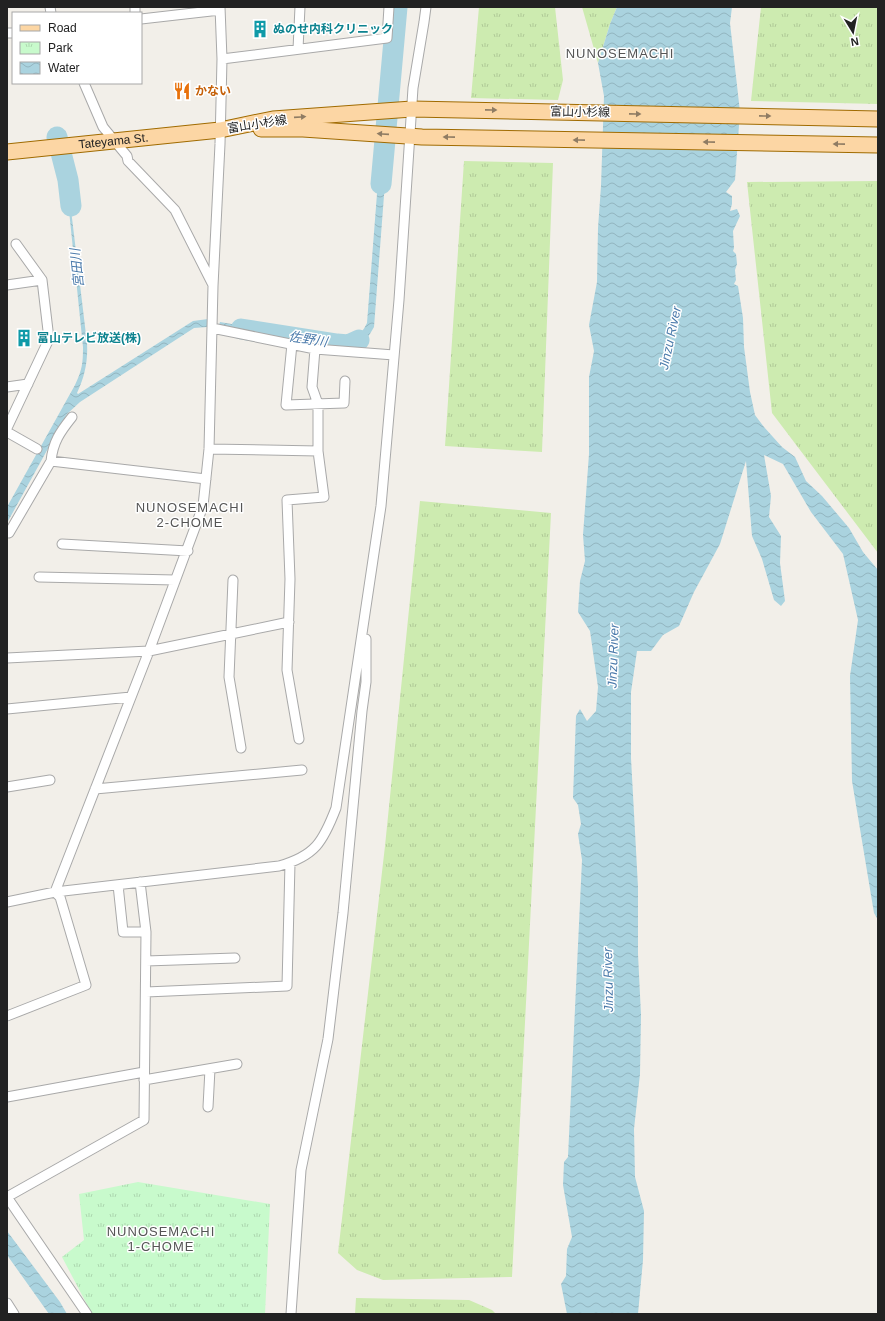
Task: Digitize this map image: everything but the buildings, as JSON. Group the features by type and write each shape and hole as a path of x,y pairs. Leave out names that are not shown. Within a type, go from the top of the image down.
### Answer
{"main road":[{"name":"富山小杉線","path":"220,130 273,119 418,109 878,119"},
{"name":"富山小杉線","path":"220,130 303,129 416,137 878,145"},
{"name":"Tateyama St.","path":"7,152 220,130"}],"street":[{"path":"298,49 300,7"},
{"path":"222,58 387,38 389,7"},
{"path":"7,902 55,892 278,866 302,858 312,851 328,830 336,808 381,506 399,300 416,137 418,109 413,88 426,7"},
{"path":"55,892 149,651 175,580 188,550 203,506 209,449 213,286 222,58 220,9 142,19"},
{"path":"84,84 103,127 127,156 128,161 176,210 213,286"},
{"path":"7,428 49,339 42,280 16,244"},
{"path":"7,285 42,280"},
{"path":"212,328 315,349 394,355"},
{"path":"292,344 286,405 344,403 345,381"},
{"path":"299,739 287,670 290,579 286,500 324,497 318,451 318,404 312,387 315,349"},
{"path":"7,387 28,384"},
{"path":"9,533 51,461 52,451 58,434 72,417"},
{"path":"7,432 37,449"},
{"path":"209,449 318,451"},
{"path":"51,461 206,479"},
{"path":"62,544 188,550"},
{"path":"38,577 175,580"},
{"path":"233,580 229,677 241,748"},
{"path":"291,1314 301,1170 328,1039 343,914 360,726 366,682 366,608"},
{"path":"7,658 149,651 289,622"},
{"path":"7,709 131,696"},
{"path":"95,789 302,770"},
{"path":"7,787 50,780"},
{"path":"146,992 287,986 290,863"},
{"path":"87,1314 7,1197 144,1120 146,932 140,882"},
{"path":"118,885 123,932 146,932"},
{"path":"7,1016 86,985 60,898 55,892"},
{"path":"146,961 235,958"},
{"path":"7,1098 144,1076 210,1069 237,1064"},
{"path":"208,1107 210,1069"},
{"path":"7,1303 14,1314"}],"green space":[{"path":"479,7 555,7 563,80 558,100 471,98"},
{"path":"582,7 617,7 598,63"},
{"path":"761,7 878,7 878,104 751,101"},
{"path":"464,161 553,163 542,452 445,446"},
{"path":"878,181 878,553 772,413 747,182"},
{"path":"420,501 551,513 512,1277 383,1280 357,1270 338,1253 385,846"},
{"path":"138,1182 270,1204 265,1314 92,1314 62,1257 84,1240 79,1194"},
{"path":"356,1298 469,1300 492,1310 496,1314 355,1314"}],"water":[{"path":"394,7 400,7 393,84 395,91 386,93 388,82"},
{"name":"Jinzu River","path":"617,7 732,7 730,23 740,112 735,180 726,192 732,196 730,211 737,209 740,216 733,231 733,251 736,254 737,264 735,270 736,280 734,284 738,286 743,318 744,347 750,392 755,415 782,447 795,457 806,481 822,496 849,528 863,552 878,570 878,920 874,913 852,781 850,676 858,620 843,554 811,512 783,464 764,455 771,496 769,517 781,536 780,563 785,601 781,606 774,600 762,559 752,536 746,461 720,544 694,592 679,626 663,635 651,651 637,651 631,692 631,758 638,887 638,954 641,1015 640,1074 634,1129 635,1177 644,1211 643,1260 638,1314 567,1314 561,1284 566,1276 567,1249 572,1237 563,1185 564,1162 568,1157 582,860 578,834 581,824 578,805 573,798 576,716 580,709 587,721 596,711 598,687 590,631 578,612 580,581 585,561 583,535 589,454 589,377 594,351 589,325 597,282 598,228 601,186 604,96 598,63"},
{"path":"380,155 387,156 374,327 366,340 357,346 332,348 332,340 344,341 353,339 361,333 367,323"},
{"path":"65,177 70,179 69,193 87,343 85,368 77,393 78,394 193,321 208,319 207,327 194,328 80,402 67,414 7,523 7,507 75,385 82,367 83,347 66,181 63,180"},
{"path":"220,322 271,331 265,338 218,328"},
{"path":"276,333 319,340 315,347 278,340"},
{"path":"7,1231 60,1302 67,1314 49,1314 7,1255"}],"waterway":[{"name":"佐野川","path":"381,184 397,7"},
{"name":"宮田川","path":"57,137 68,180 71,206"},
{"name":"佐野川","path":"241,329 337,344 348,345 359,340"}],"place":[{"name":"ぬのせ内科クリニック","path":"260,29"},
{"name":"かない","path":"182,91"},
{"name":"富山テレビ放送(株)","path":"24,338"}],"district":[{"name":"NUNOSEMACHI","path":"620,53"},
{"name":"NUNOSEMACHI 2-CHOME","path":"190,514"},
{"name":"NUNOSEMACHI 1-CHOME","path":"161,1238"}]}
